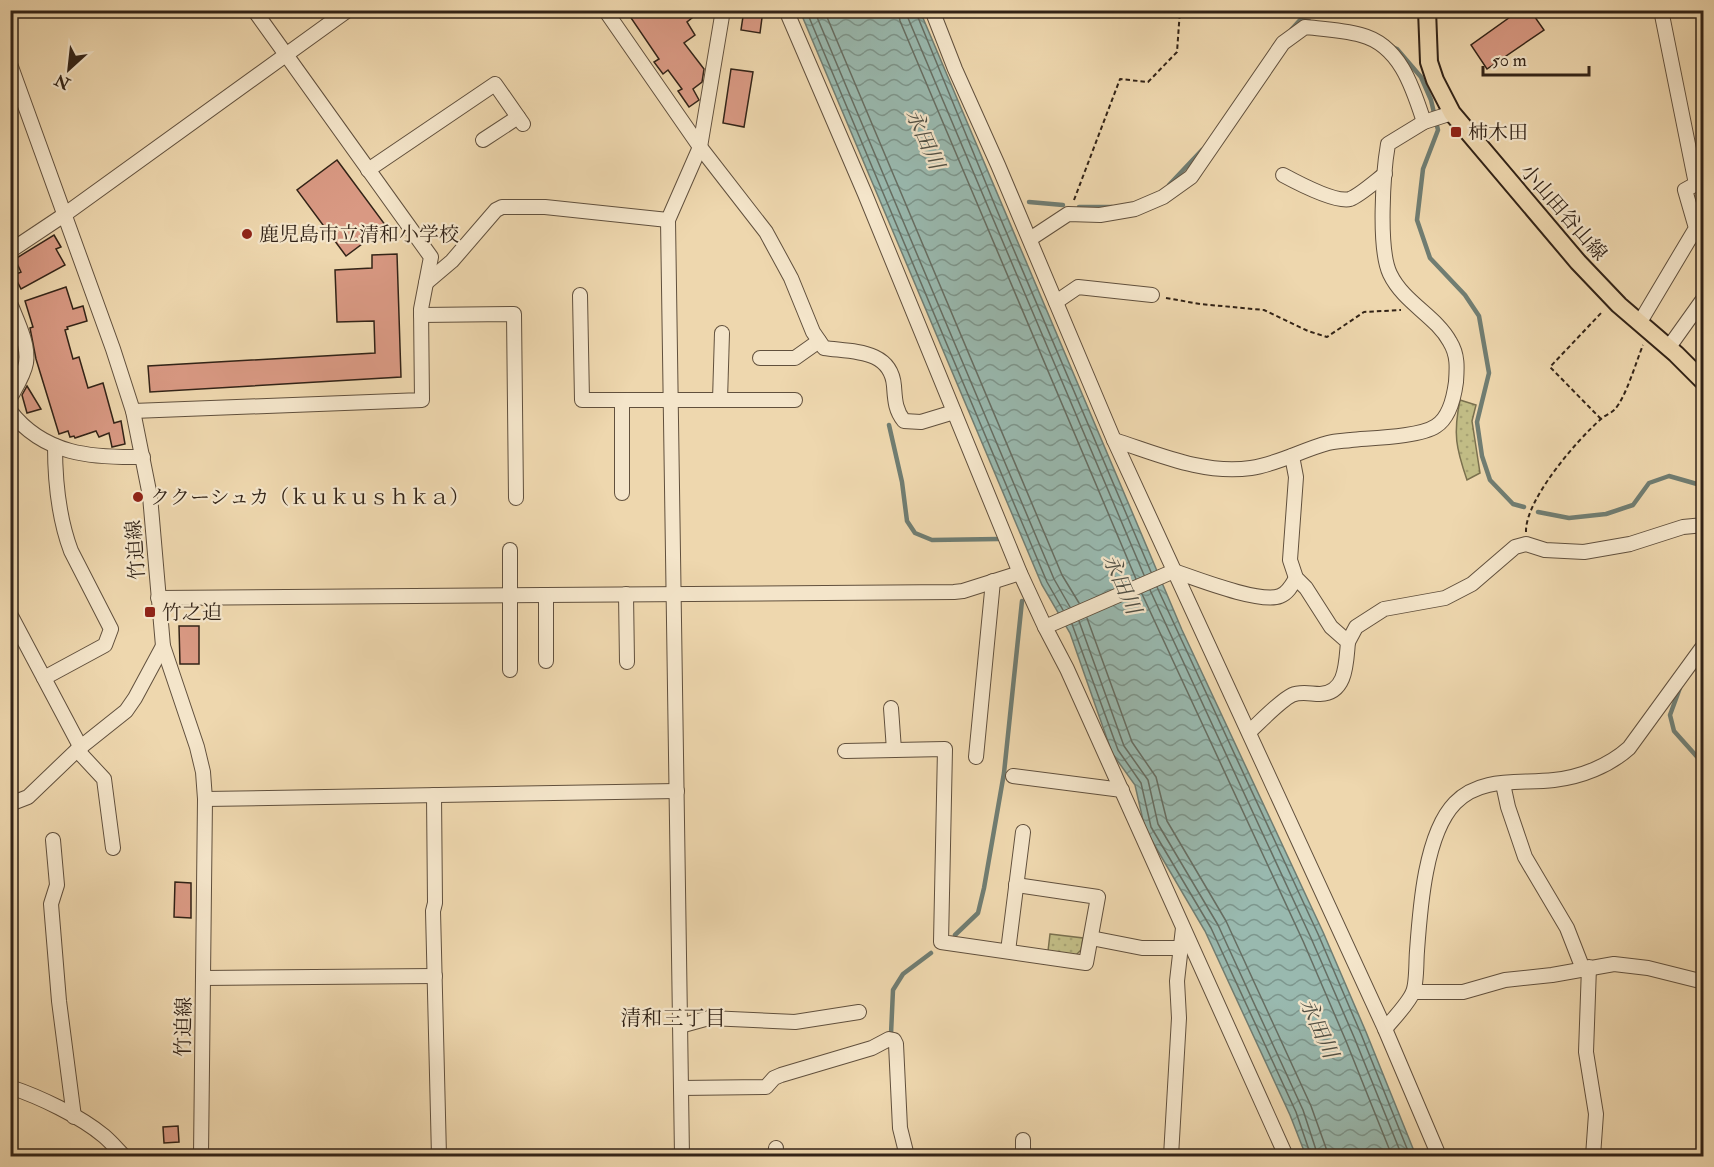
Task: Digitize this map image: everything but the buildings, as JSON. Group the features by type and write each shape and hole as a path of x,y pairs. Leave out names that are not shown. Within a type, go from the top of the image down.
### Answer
{"main road":[{"name":"小山田谷山線","path":"1426,10 1429,62 1448,114 1614,300 1669,347 1704,382"}],"street":[{"path":"133,411 422,400 422,297 431,256 254,10"},
{"path":"10,250 64,215 348,10"},
{"path":"605,10 700,147 766,232 791,278 813,332 824,348 875,356 885,362 894,382 899,415 904,421 921,423 954,412"},
{"path":"682,1156 668,220 700,147 723,10"},
{"path":"786,10 1020,573 1067,669 1286,1156"},
{"path":"932,10 1114,441 1385,1029 1438,1156"},
{"path":"1661,10 1696,184 1685,190"},
{"path":"1030,239 1068,214 1100,215 1135,209 1163,196 1191,177 1283,43 1305,27 1363,35 1383,46 1397,58 1402,67 1414,91 1425,122"},
{"name":"竹迫線","path":"10,64 113,349 133,411 150,496 163,646 197,747 203,772 205,799 201,1156"},
{"path":"368,170 495,84 521,120 483,140"},
{"path":"1114,441 1201,467 1251,468 1329,443 1414,433 1435,427 1442,420 1451,402 1457,367 1455,354 1443,332 1405,296 1390,275 1383,252 1385,174 1388,144 1425,122 1448,114"},
{"path":"1283,175 1307,188 1341,199 1351,199 1385,174"},
{"path":"1685,190 1704,191"},
{"path":"1640,322 1696,228 1685,190"},
{"path":"426,283 452,261 496,210 502,207 545,207 668,220"},
{"path":"1056,302 1078,287 1152,295"},
{"path":"580,295 582,400 795,400"},
{"path":"1669,347 1704,298"},
{"path":"10,303 27,355 22,376 10,398"},
{"path":"421,315 514,314 516,498"},
{"path":"720,400 722,333"},
{"path":"760,358 795,358 819,341"},
{"path":"621,493 622,400"},
{"path":"10,411 31,434 67,451 112,458 143,457"},
{"path":"44,678 105,645 111,629 66,537 55,467 55,446"},
{"path":"1292,456 1296,477 1290,560 1296,578 1306,588 1331,627 1348,642"},
{"path":"1249,732 1292,695 1332,692 1338,687 1346,665 1348,642 1356,627 1384,609 1445,598 1472,584 1515,547 1526,544 1545,550 1584,552 1629,544 1683,527 1704,525"},
{"path":"510,550 510,670"},
{"path":"1045,627 1174,571 1223,588 1263,597 1278,597 1285,593 1296,578"},
{"path":"158,598 963,591 1020,573"},
{"path":"976,757 993,581"},
{"path":"626,594 627,662"},
{"path":"546,595 546,661"},
{"path":"10,614 79,749 104,779 113,848"},
{"path":"1385,1029 1414,992 1426,875 1439,825 1456,801 1469,791 1486,784 1557,780 1583,774 1616,760 1629,748 1704,645"},
{"path":"10,804 28,796 79,749 126,711 163,646"},
{"path":"891,708 894,750"},
{"path":"845,751 945,749 941,942 1086,963 1098,897 1016,885"},
{"path":"1013,776 1122,790"},
{"path":"1503,784 1508,807 1525,856 1567,928 1586,968 1586,1052 1596,1114 1593,1156"},
{"path":"205,799 677,791"},
{"path":"434,795 439,1156"},
{"path":"1008,951 1023,832"},
{"path":"53,840 57,885 51,904 74,1117"},
{"path":"1171,1156 1179,1018 1177,981 1183,928"},
{"path":"1091,938 1142,948 1180,948"},
{"path":"1414,992 1462,992 1505,980 1552,975 1614,964 1648,968 1704,982"},
{"path":"203,978 435,976"},
{"path":"680,1026 709,1018 795,1022 859,1012"},
{"path":"681,1088 766,1087 774,1078 781,1075 872,1048 889,1039 894,1040 900,1128 907,1156"},
{"path":"10,1087 25,1092 74,1117 104,1135 124,1156"},
{"path":"1023,1140 1023,1156"}],"path":[{"path":"1068,214 1120,79 1148,82 1177,52 1180,10"},
{"path":"1152,295 1200,304 1264,310 1308,331 1327,337 1364,312 1419,310"},
{"path":"1600,419 1550,368 1614,300"},
{"path":"1526,544 1526,524 1533,502 1563,459 1600,419 1616,408 1643,344 1654,334"}],"shaded area":[{"path":"1460,400 1476,405 1472,421 1480,473 1467,480 1457,441"},
{"path":"1050,934 1083,938 1081,950 1076,955 1048,951"}],"water":[{"name":"永田川","path":"800,11 920,11 1182,630 1323,932 1416,1156 1306,1156 1290,1115 1205,931 1145,829 1135,785 1112,753 1070,633 1042,585"}],"waterway":[{"path":"1291,30 1300,20 1309,21"},
{"path":"1390,46 1397,49 1421,77 1431,100 1438,130 1423,169 1417,220 1430,258 1465,295 1479,316 1489,373 1477,422 1482,456 1490,480 1513,504 1524,507"},
{"path":"1169,185 1202,150"},
{"path":"1029,202 1063,205"},
{"path":"1079,207 1112,207"},
{"path":"889,425 902,482 907,521 915,533 932,540 998,539"},
{"path":"1538,512 1569,518 1606,514 1633,505 1649,483 1669,476 1704,486"},
{"path":"955,935 978,913 984,888 1004,773 1022,601"},
{"path":"1681,685 1670,715 1674,731 1699,759 1704,760"},
{"path":"891,1034 893,990 903,974 931,953"}],"place":[{"name":"柿木田","path":"1456,132"},
{"name":"鹿児島市立清和小学校","path":"247,234"},
{"name":"ククーシュカ（ｋｕｋｕｓｈｋａ）","path":"138,497"},
{"name":"竹之迫","path":"150,612"}],"district":[{"name":"清和三丁目","path":"673,1018"}]}
